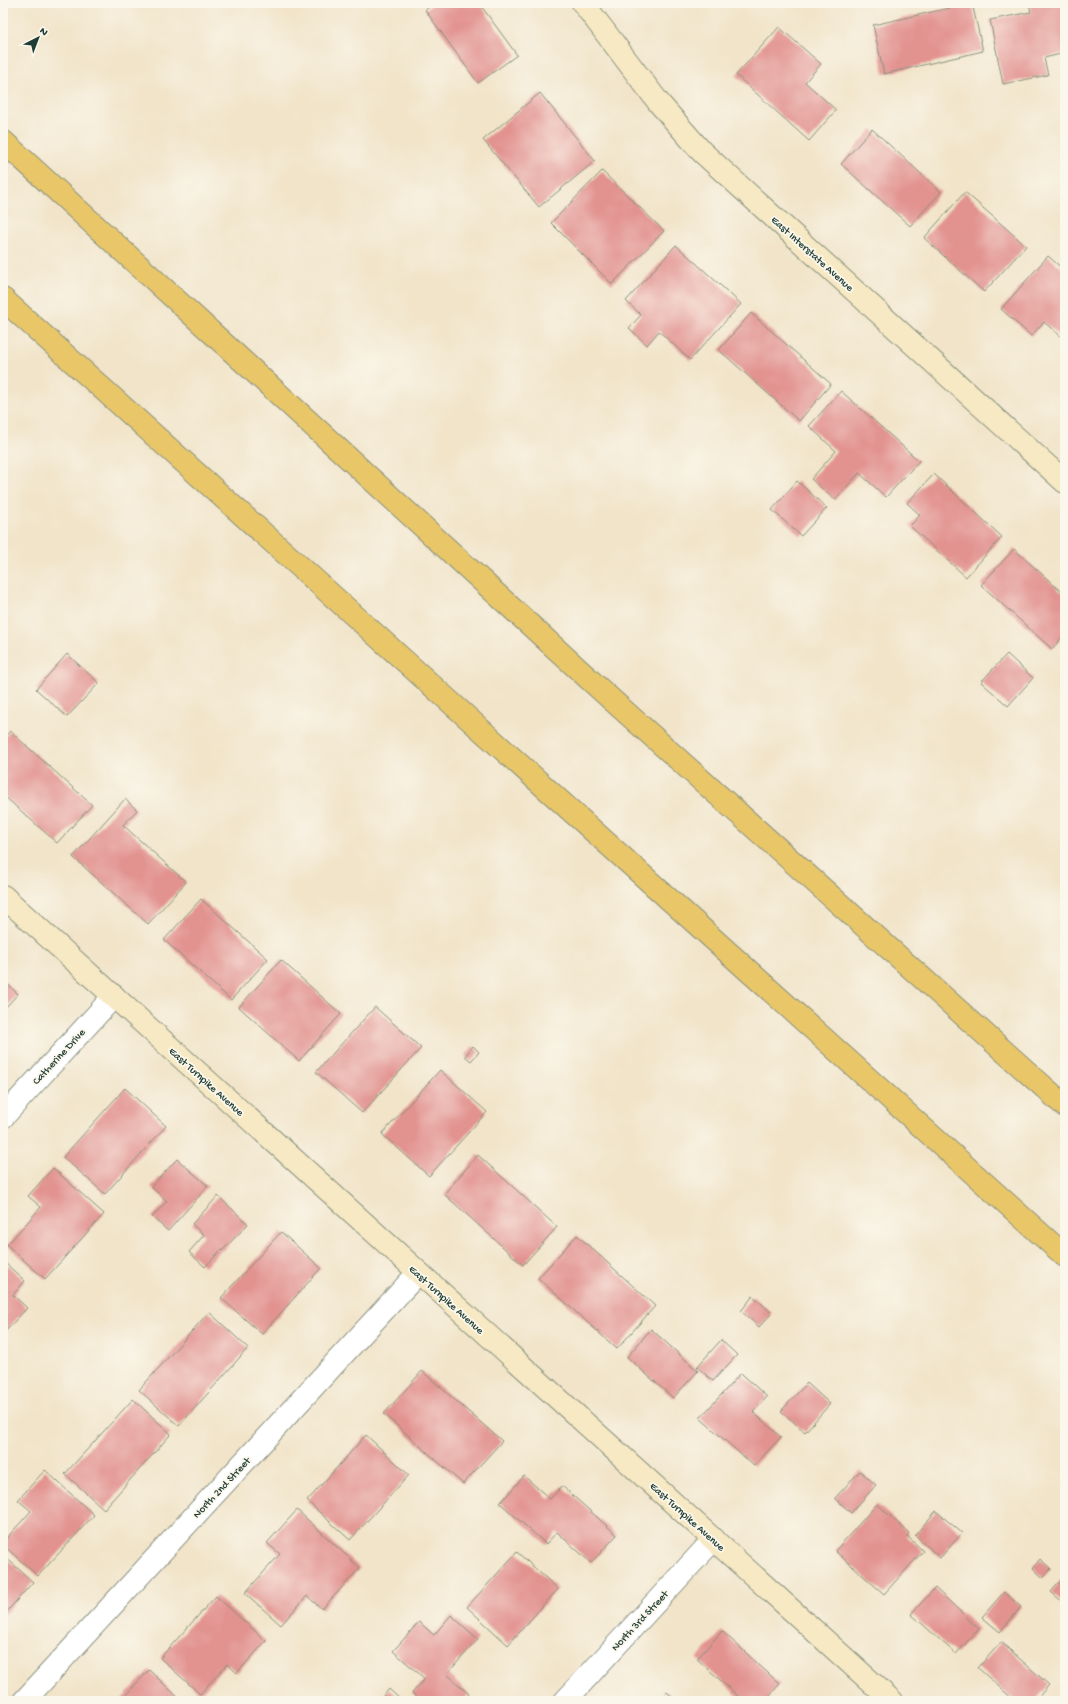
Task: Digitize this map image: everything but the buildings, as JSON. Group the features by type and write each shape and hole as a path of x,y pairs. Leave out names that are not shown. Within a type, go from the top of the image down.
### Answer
{"highway":[{"path":"3,141 602,691 1065,1106"},
{"path":"3,299 1065,1256"}],"street":[{"name":"East Interstate Avenue","path":"583,3 658,103 702,152 1065,482"},
{"name":"East Turnpike Avenue","path":"3,896 892,1701"},
{"name":"Catherine Drive","path":"3,1117 114,996"},
{"name":"North 2nd Street","path":"24,1701 418,1273"},
{"name":"North 3rd Street","path":"565,1701 714,1539"}]}
